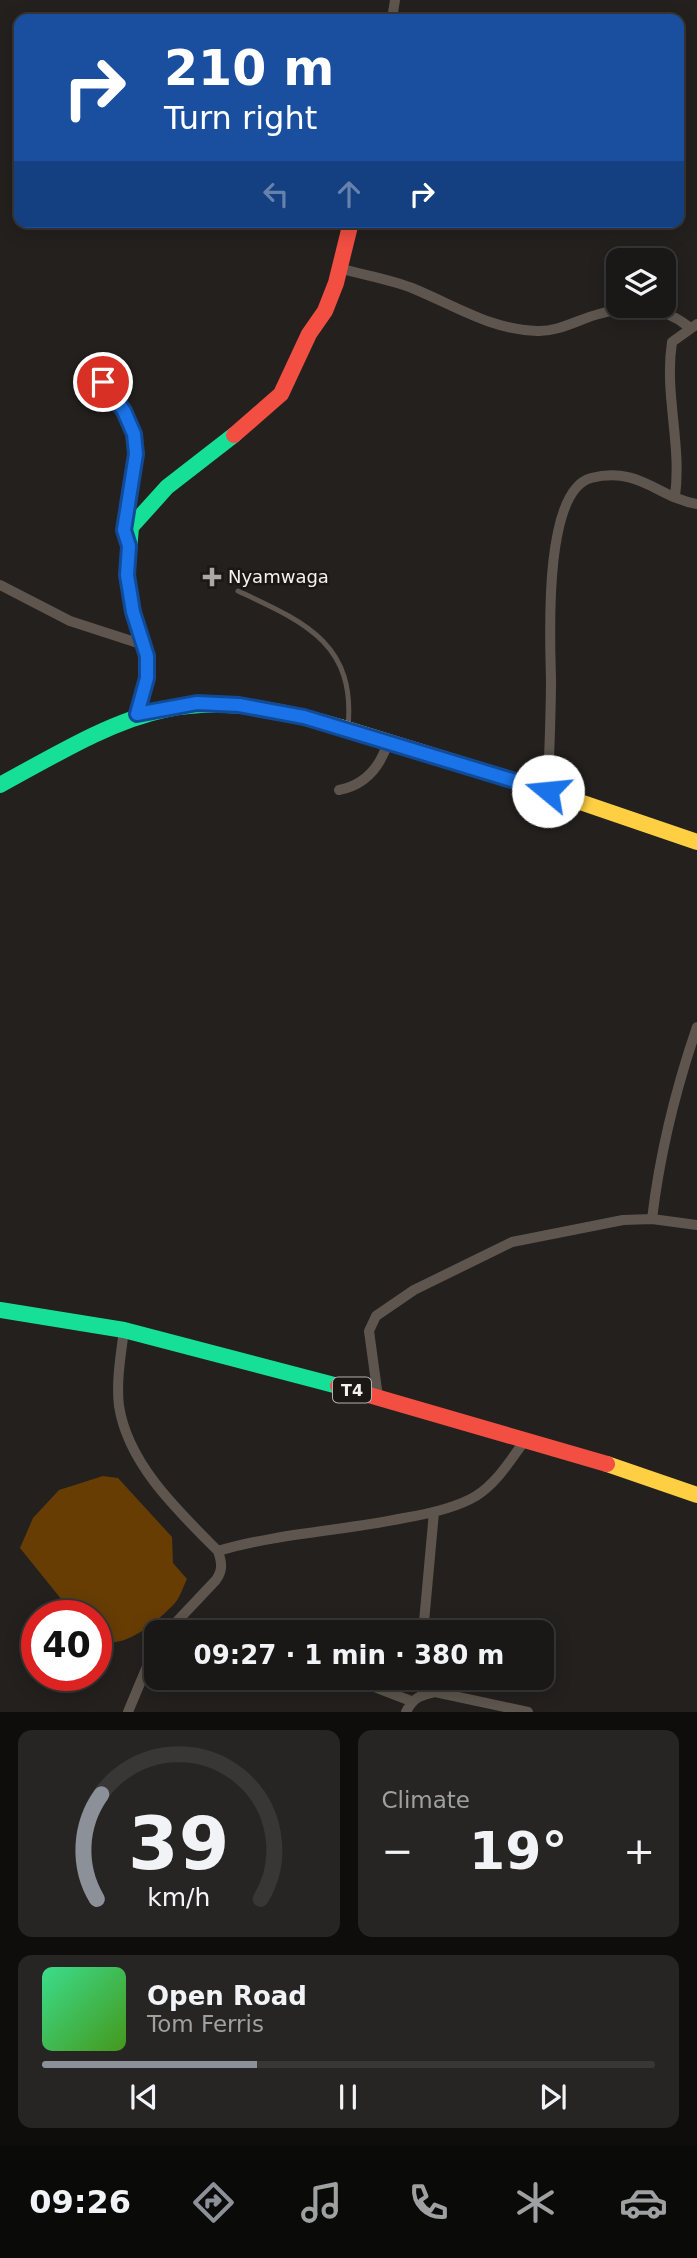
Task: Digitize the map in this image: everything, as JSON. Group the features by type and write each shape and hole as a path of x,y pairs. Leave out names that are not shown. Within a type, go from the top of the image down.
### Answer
{"main road":[{"path":"137,714 147,678 144,645 133,612 127,575 131,527 150,502 208,458 281,394 310,334 325,311 340,268 350,228"},
{"path":"0,785 137,714 197,703 239,705 304,717 348,730 548,791 697,842"},
{"name":"T4","path":"0,1310 124,1330 378,1397 526,1439 697,1495"}],"street":[{"path":"340,268 411,288 495,325 541,332 598,314 653,308 668,312 693,326 672,342 670,354 668,383 678,476 675,496"},
{"path":"103,382 124,411 134,434 136,454 124,530 129,546"},
{"path":"548,791 551,677 548,620 552,571 572,491 589,478 611,475 633,478 697,504"},
{"path":"0,585 71,621 144,645"},
{"path":"338,790 365,781 379,762 388,742"},
{"path":"652,1219 659,1160 678,1083 697,1027"},
{"path":"378,1397 369,1331 376,1316 390,1304 512,1242 597,1224 652,1219 697,1225"},
{"path":"124,1330 119,1404 125,1433 160,1487 218,1551 221,1573 178,1620"},
{"path":"218,1551 247,1543 367,1526 434,1512 475,1496 495,1480 526,1439"},
{"path":"424,1620 434,1512"},
{"path":"128,1712 144,1674"},
{"path":"382,1690 411,1701"},
{"path":"422,1690 422,1694"},
{"path":"406,1712 411,1701 422,1694 435,1692 528,1712"}],"lane":[{"path":"238,591 289,616 314,632 334,654 344,671 349,710 348,730"}],"shaded area":[{"path":"103,1476 118,1478 172,1537 173,1563 187,1579 180,1596 157,1620 144,1620 144,1629 128,1639 112,1642 112,1600 62,1600 20,1548 33,1518 59,1490"}],"traffic: fast":[{"path":"137,714 147,678 147,656 133,612 127,575 131,527 167,487 234,435"},
{"path":"0,785 89,737 126,721 162,710 199,705 239,706 286,713 340,727"},
{"path":"0,1310 124,1330 338,1386"}],"traffic: slow":[{"path":"340,727 542,789 697,842"},
{"path":"607,1464 697,1495"}],"traffic: jam":[{"path":"234,435 281,394 309,334 325,311 336,283 350,228"},
{"path":"338,1386 607,1464"}],"place":[{"name":"Nyamwaga","path":"212,577"}],"route":[{"path":"103,382 124,411 134,434 136,454 124,530 129,546 127,575 133,612 147,656 147,678 137,714 197,703 239,705 304,717 548,791"}]}
